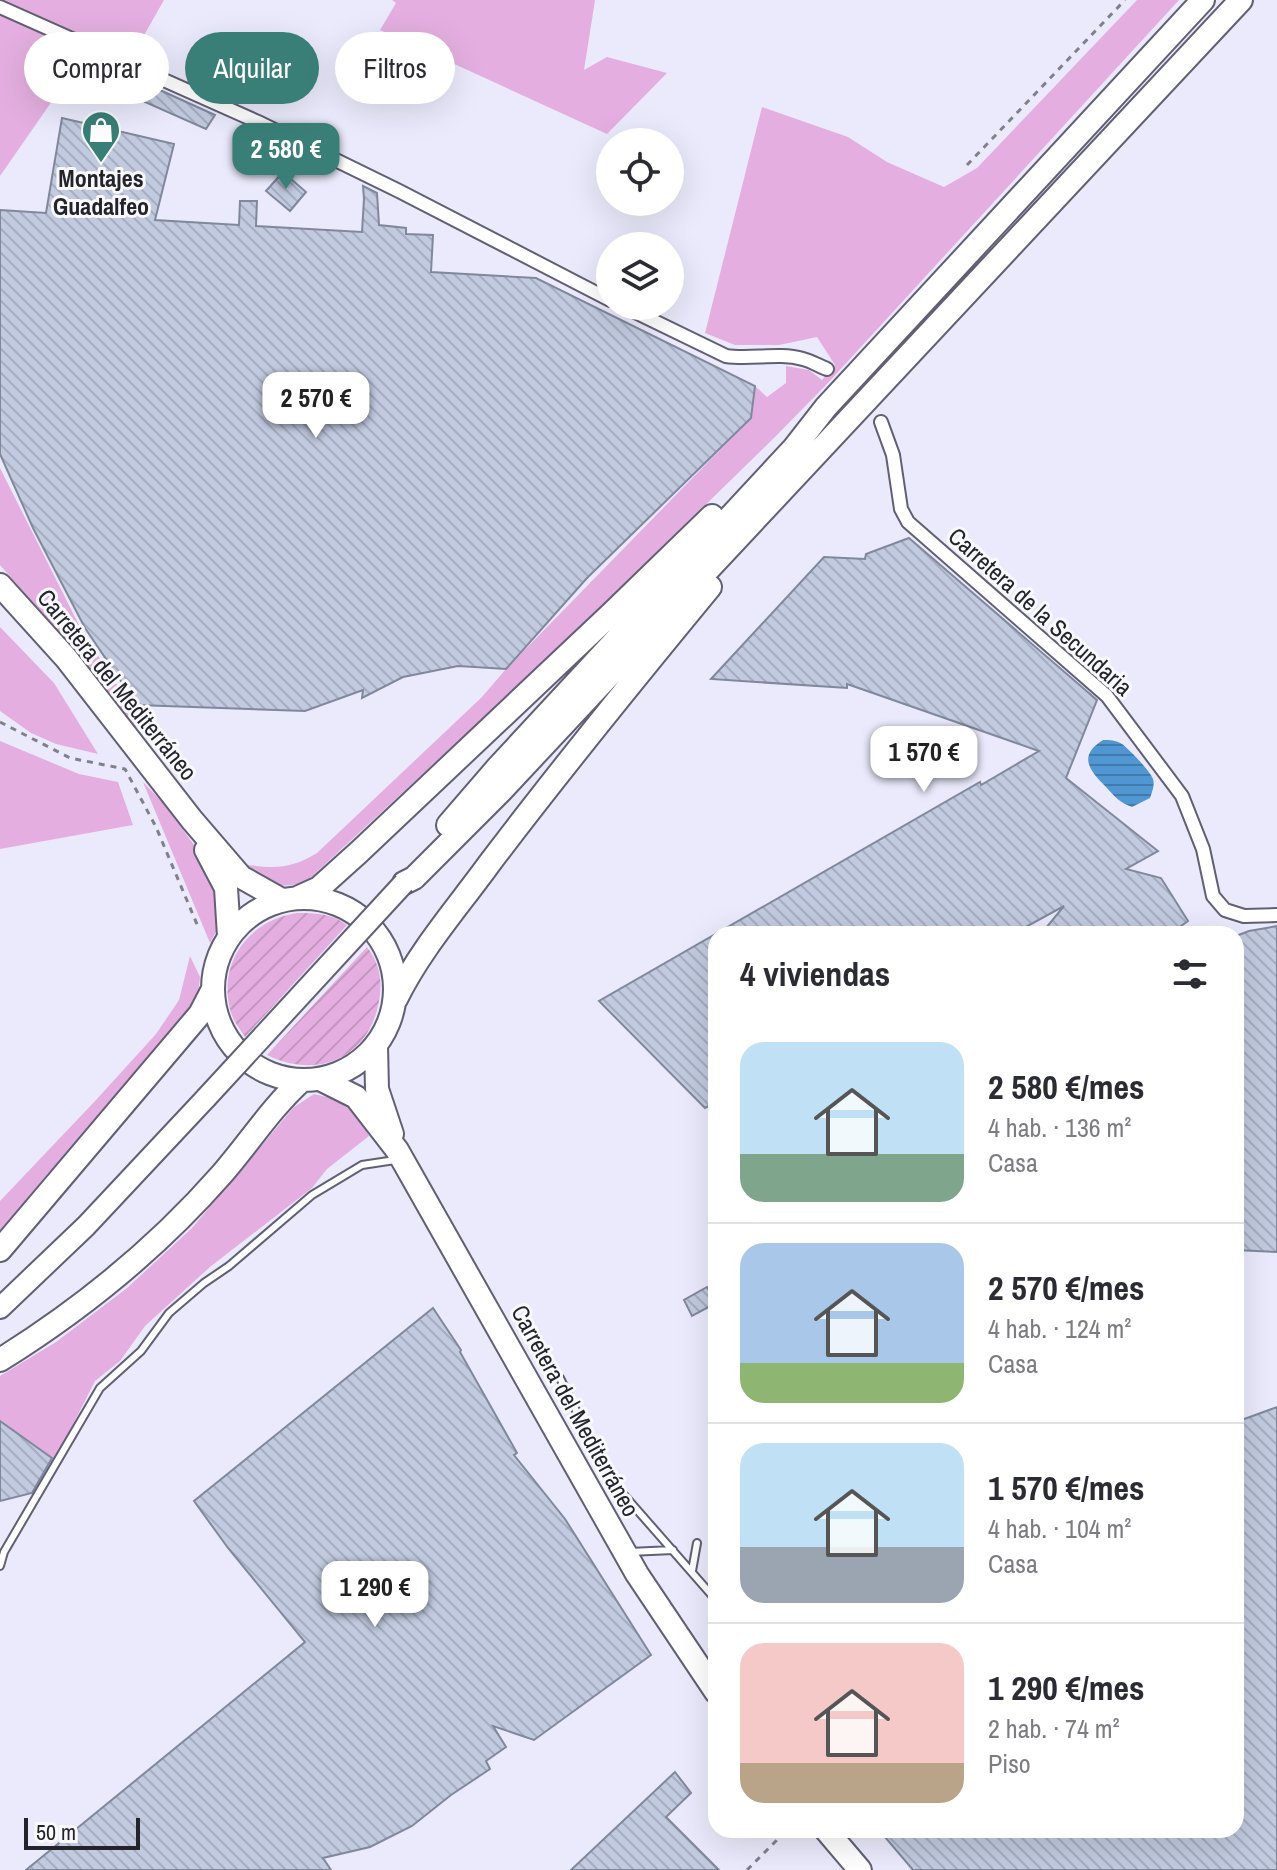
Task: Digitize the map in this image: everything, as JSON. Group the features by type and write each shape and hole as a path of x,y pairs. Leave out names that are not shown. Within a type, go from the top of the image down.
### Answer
{"highway":[{"path":"404,883 407,873 498,767 1203,0"},
{"path":"404,883 414,878 501,791 1241,0"},
{"path":"311,1080 274,1075 249,1062 230,1042 217,1017 213,989 217,962 229,936 243,920 261,908 319,888 826,407"},
{"path":"0,1360 37,1337 117,1276 176,1223 223,1173 288,1093 311,1080 341,1073 360,1062 376,1046 389,1024 396,999 411,969 528,812 655,653 814,466 832,439"},
{"name":"Carretera del Mediterráneo","path":"0,585 66,658 192,820 241,877 290,899"},
{"name":"Carretera del Mediterráneo","path":"192,820 226,888 229,936"},
{"path":"290,899 325,900 350,909 371,926 387,947 395,973 396,999"},
{"path":"0,1250 200,1014 213,989"},
{"name":"Carretera del Mediterráneo","path":"376,1046 377,1089 400,1154"},
{"name":"Carretera del Mediterráneo","path":"311,1080 356,1097 400,1154 637,1574 708,1680"},
{"path":"833,1838 860,1870"}],"main road":[{"path":"0,1308 86,1226 404,883"}],"street":[{"path":"0,7 258,122 596,293"},
{"path":"652,320 726,356 803,358 827,369"},
{"name":"Carretera de la Secundaria","path":"881,422 893,455 901,509 908,522 1107,696 1182,796 1203,849 1213,896 1225,910 1244,916 1277,915"}],"lane":[{"path":"0,1566 4,1552 100,1388 141,1351 169,1313 312,1195 362,1165 400,1154"},
{"path":"560,1378 617,1487 708,1590"},
{"path":"692,1571 697,1543"},
{"path":"625,1553 673,1550"}],"path":[{"path":"967,165 1125,0"},
{"path":"0,722 70,758 125,769 156,827 199,929"},
{"path":"747,1870 779,1838"}],"shaded area":[{"path":"0,0 164,0 146,32 72,32"},
{"path":"392,0 595,0 584,70 607,57 667,73 613,128 596,129 455,64 455,32 380,30 396,3"},
{"path":"1137,0 1179,0 775,437 563,644 307,881 277,885 249,874 248,865 284,866 317,853 482,697 751,418 755,386 767,397 786,383 786,366 809,370 822,380 835,365 817,337 779,345 735,345 705,333 762,107 848,137 887,162 944,187 977,168"},
{"path":"0,15 41,32 24,32 24,104 50,104 0,176"},
{"path":"0,468 81,629 141,722 134,729 87,664 0,565"},
{"path":"0,627 54,683 98,754 56,744 31,733 0,711"},
{"path":"0,741 79,774 118,782 133,825 0,849"},
{"path":"143,782 198,850 218,894 217,930 210,943"},
{"path":"297,913 329,916 347,925 245,1037 230,1009 229,975 234,959 241,946 265,924"},
{"path":"367,947 378,968 380,990 372,1025 362,1040 336,1060 320,1064 285,1062 267,1055"},
{"path":"190,956 200,977 198,996 126,1083 90,1133 47,1174 0,1233 0,1201 156,1034 179,1000"},
{"path":"314,1094 348,1106 369,1136 327,1169 312,1188 210,1267 145,1326 120,1361 95,1381 55,1460 0,1421 0,1376 56,1342 127,1288 192,1228 294,1107"}],"water":[{"path":"1103,740 1122,744 1144,766 1154,781 1150,798 1132,807 1115,796 1095,775 1088,758"}],"building":[{"path":"169,94 215,115 206,129 150,104 169,104"},
{"path":"62,118 174,144 155,220 239,225 240,201 257,201 256,226 362,232 363,186 377,193 379,225 406,228 406,234 433,235 431,272 536,278 596,308 596,320 621,320 755,386 751,418 587,578 506,669 458,666 403,677 362,698 363,690 305,711 137,705 85,628 33,528 0,454 0,210 46,213"},
{"path":"283,172 306,192 290,211 266,191"},
{"path":"909,538 1097,700 1066,778 1158,851 1126,869 1161,878 1188,921 1181,926 1048,926 1064,906 1028,926 729,926 1039,751 847,684 847,688 711,679 824,557 865,559 866,554"},
{"path":"1277,926 1277,1252 1244,1250 1244,933"},
{"path":"708,938 708,1106 705,1108 599,1001"},
{"path":"708,1289 708,1307 692,1316 684,1300"},
{"path":"433,1308 461,1350 517,1453 514,1455 565,1519 651,1655 534,1740 493,1726 506,1747 486,1761 490,1769 412,1826 370,1847 323,1858 331,1870 26,1870 305,1642 194,1501"},
{"path":"1277,1407 1277,1870 913,1870 886,1838 1244,1838 1244,1419"},
{"path":"0,1421 52,1458 32,1493 0,1501"},
{"path":"675,1772 691,1793 666,1817 719,1870 571,1870"}],"place":[{"name":"Montajes Guadalfeo","path":"101,164"}]}
